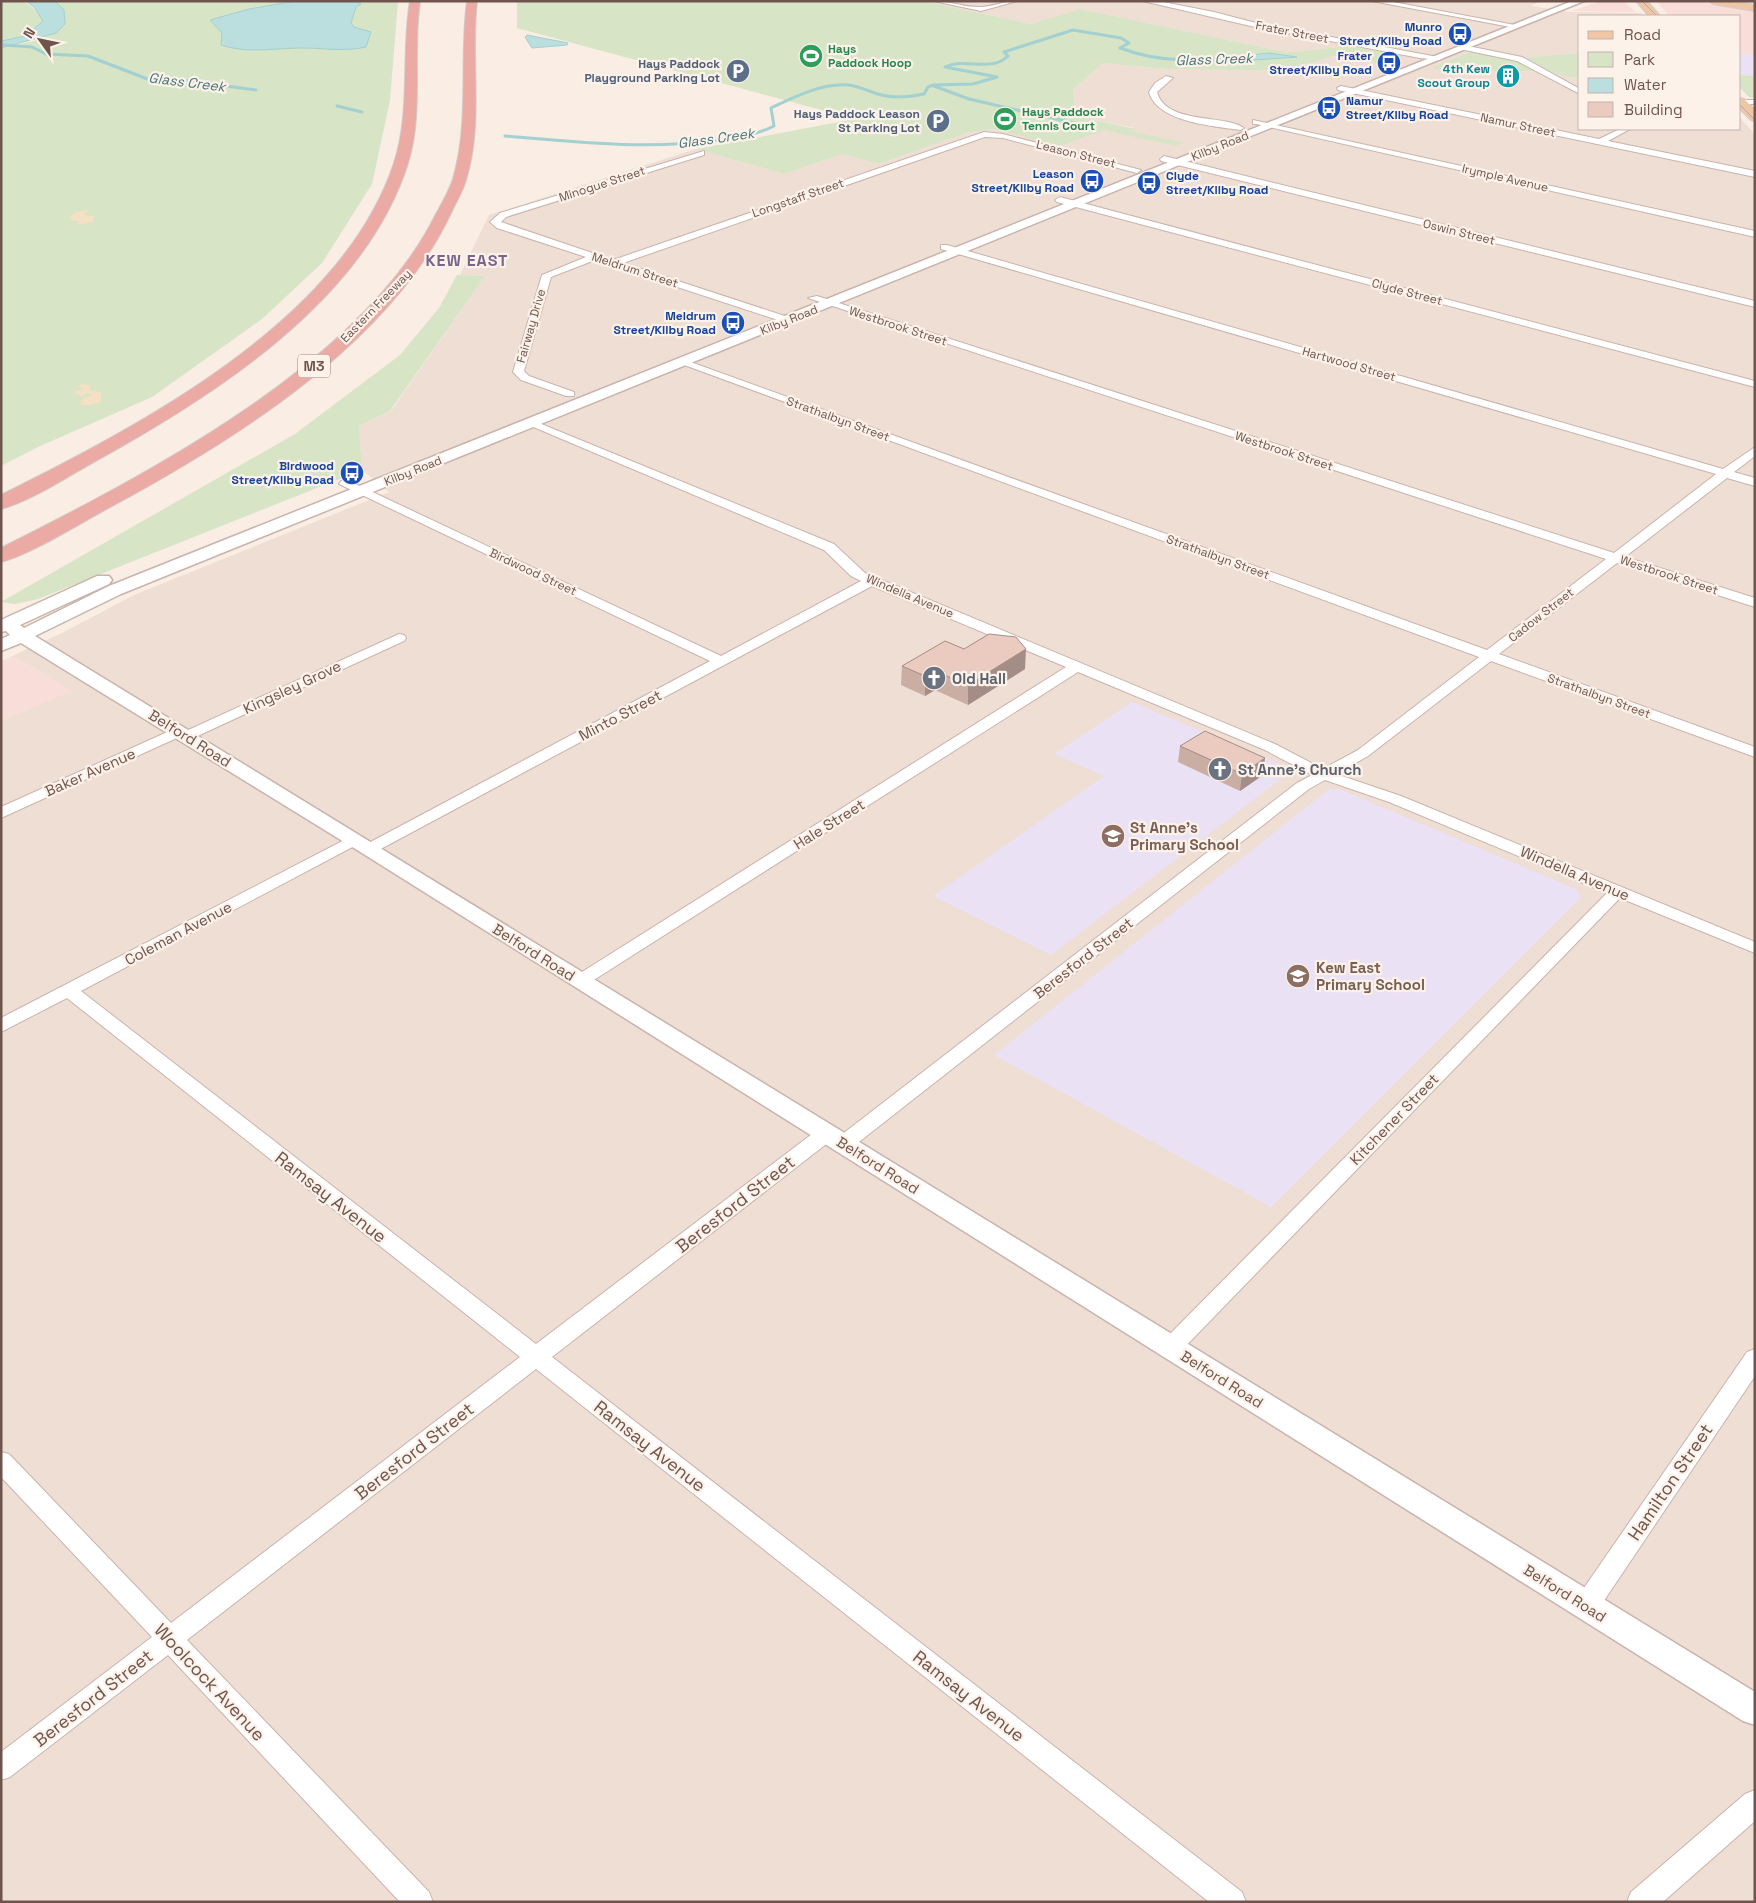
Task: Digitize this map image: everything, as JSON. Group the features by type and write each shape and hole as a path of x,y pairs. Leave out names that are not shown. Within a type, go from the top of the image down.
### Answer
{"highway":[{"path":"1,504 138,428 234,365 302,310 350,259 379,215 392,191 401,164 409,123 411,36 416,1"},
{"name":"Eastern Freeway","path":"1,556 139,483 230,427 325,357 392,293 430,244 442,223 459,181 467,148 471,113 470,55 472,1"},
{"path":"470,55 483,10"}],"main road":[{"path":"1641,1 1654,15"},
{"path":"1713,1 1739,3 1755,8"},
{"path":"1741,103 1755,117"}],"street":[{"path":"937,1 981,9 1014,1"},
{"name":"Frater Street","path":"1146,1 1214,14 1256,25 1438,58"},
{"path":"1377,1 1516,26"},
{"name":"Kilby Road","path":"7,631 106,594 1076,204 1240,128 1558,1"},
{"name":"Kilby Road","path":"201,540 1060,200 1137,170 1171,161 1271,126 1580,1"},
{"path":"1463,47 1520,58 1578,91"},
{"path":"1169,78 1158,85 1153,92 1154,100 1159,107 1176,114 1240,128"},
{"name":"Namur Street","path":"1341,88 1755,174"},
{"path":"1741,102 1755,102"},
{"name":"Irymple Avenue","path":"1256,122 1755,234"},
{"path":"1599,142 1624,130"},
{"name":"Leason Street","path":"984,134 1003,136 1137,170"},
{"name":"Longstaff Street","path":"613,263 984,134"},
{"name":"Minogue Street","path":"503,215 701,153"},
{"name":"Oswin Street","path":"1171,161 1755,304"},
{"name":"Clyde Street","path":"1060,200 1755,384"},
{"name":"Meldrum Street","path":"503,215 495,220 500,226 769,316 786,320"},
{"name":"Hartwood Street","path":"944,246 1755,482"},
{"name":"Fairway Drive","path":"570,394 525,378 518,372 547,275 595,257"},
{"name":"Westbrook Street","path":"813,298 1755,603"},
{"name":"Strathalbyn Street","path":"681,362 1755,752"},
{"name":"Windella Avenue","path":"530,424 829,547 838,553 853,572 871,580 1755,948"},
{"name":"Cadow Street","path":"1331,772 1363,753 1614,557 1755,450"},
{"name":"Birdwood Street","path":"345,484 721,661"},
{"path":"7,631 113,576"},
{"name":"Minto Street","path":"362,844 721,661 871,580"},
{"name":"Belford Road","path":"7,631 182,734 362,844 1755,1710"},
{"name":"Kingsley Grove","path":"182,734 399,638"},
{"name":"Hale Street","path":"580,981 1078,666"},
{"name":"Baker Avenue","path":"1,813 182,734"},
{"name":"Beresford Street","path":"1,1768 536,1357 835,1139 1296,792 1331,772"},
{"name":"Coleman Avenue","path":"1,1026 68,990 362,844"},
{"name":"Kitchener Street","path":"1171,1347 1618,892"},
{"name":"Ramsay Avenue","path":"68,990 1232,1902"},
{"name":"Hamilton Street","path":"1586,1606 1755,1358"},
{"name":"Woolcock Avenue","path":"1,1462 419,1902"},
{"path":"1642,1902 1755,1803"}],"shaded area":[{"path":"923,1 1541,1 1531,6 1570,12 1642,13 1643,15 1578,15 1578,53 1509,59 1470,52 1432,68 1452,72 1551,71 1562,76 1578,78 1578,130 1741,130 1741,119 1755,134 1755,1902 1,1902 1,721 71,691 18,658 6,659 62,633 134,595 389,492 362,470 359,426 391,411 485,276 460,275 489,215 696,149 784,174 842,154 878,164 970,132 994,129 1060,146 1104,129 1175,146 1183,143 1129,131 1135,128 1076,116 1073,89 1103,63 1167,69 1285,71 1334,56 1382,64 1401,56 1348,46 1295,52 1280,51 1080,9 1031,24"},
{"path":"1601,1 1624,1 1635,12 1572,11"},
{"path":"1656,1 1693,1 1755,11 1755,55 1741,54 1741,15 1669,15"},
{"path":"1741,54 1755,55 1755,76 1741,75"},
{"path":"18,658 72,691 1,721 1,660"},
{"name":"St Anne's Primary School","path":"1132,702 1289,768 1290,772 1051,955 933,896 1104,776 1054,754"},
{"name":"Kew East Primary School","path":"1329,789 1339,789 1576,889 1581,897 1271,1207 994,1055"}],"green space":[{"path":"1,1 26,3 34,9 43,21 26,36 1,41"},
{"path":"55,1 398,1 390,100 372,184 322,263 262,319 152,397 38,447 1,466 1,48 34,41 65,24 64,10"},
{"path":"517,1 923,1 1031,24 1080,9 1280,51 1295,52 1348,46 1402,56 1382,64 1334,56 1285,71 1167,69 1103,63 1073,89 1076,116 1136,129 1130,131 1184,143 1175,146 1104,130 1060,146 994,129 970,132 878,164 842,154 784,174 696,149 855,119 517,28"},
{"path":"1470,52 1509,59 1578,53 1578,78 1562,76 1551,71 1452,72 1431,68"},
{"path":"1741,75 1755,76 1755,98 1749,97 1741,89"},
{"path":"457,275 485,276 390,411 359,426 362,470 38,599 15,604 1,602 295,434 400,355 439,308"}],"sand":[{"path":"88,211 83,215 94,216 93,222 77,225 80,221 73,221 70,217 76,212"},
{"path":"82,384 91,385 89,390 101,392 101,402 92,405 80,405 81,399 92,395 87,393 82,396 75,394 75,391 85,389 77,386"}],"water":[{"path":"26,1 55,1 64,10 65,24 56,33 1,48 1,41 26,36 43,21 34,7"},
{"path":"296,1 355,1 361,4 356,7 351,23 354,27 371,32 366,47 342,50 303,48 251,50 231,48 221,45 222,33 210,20 249,9"},
{"path":"527,35 568,43 567,45 532,48 525,37"},
{"path":"1269,53 1297,57 1241,61 1234,57"}],"building":[{"path":"989,634 1016,637 1026,649 968,685 935,671 925,676 902,666 945,641 964,649"},
{"path":"1205,731 1265,758 1242,774 1180,746"}],"waterway":[{"name":"Glass Creek","path":"505,136 585,143 639,145 692,143 740,137 761,132 774,126 771,108 818,88 848,85 860,87 884,96 901,97 924,94 928,87 933,85 973,84 997,77 945,67 961,63 986,64 1001,61 1008,56 1004,52 1073,30 1121,38 1129,43 1120,48 1151,57 1182,60 1246,57"},
{"name":"Glass Creek","path":"4,45 32,47 46,54 88,56 150,80 189,81 256,90"},
{"path":"934,86 969,99 1091,127"},
{"name":"Glass Creek","path":"337,106 362,112"}],"tram line":[{"path":"1642,1 1656,15"},
{"path":"1741,106 1755,120"}],"place":[{"name":"Munro Street/Kilby Road","path":"1460,34"},
{"name":"Hays Paddock Hoop","path":"811,56"},
{"name":"Frater Street/Kilby Road","path":"1389,63"},
{"name":"Hays Paddock Playground Parking Lot","path":"738,71"},
{"name":"4th Kew Scout Group","path":"1508,76"},
{"name":"Namur Street/Kilby Road","path":"1329,108"},
{"name":"Hays Paddock Tennis Court","path":"1005,119"},
{"name":"Hays Paddock Leason St Parking Lot","path":"938,121"},
{"name":"Leason Street/Kilby Road","path":"1092,181"},
{"name":"Clyde Street/Kilby Road","path":"1149,183"},
{"name":"Meldrum Street/Kilby Road","path":"733,323"},
{"name":"Birdwood Street/Kilby Road","path":"352,473"},
{"name":"Old Hall","path":"934,678"},
{"name":"St Anne's Church","path":"1220,769"},
{"name":"St Anne's Primary School","path":"1113,836"},
{"name":"Kew East Primary School","path":"1298,976"}],"district":[{"name":"KEW EAST","path":"467,260"}]}
